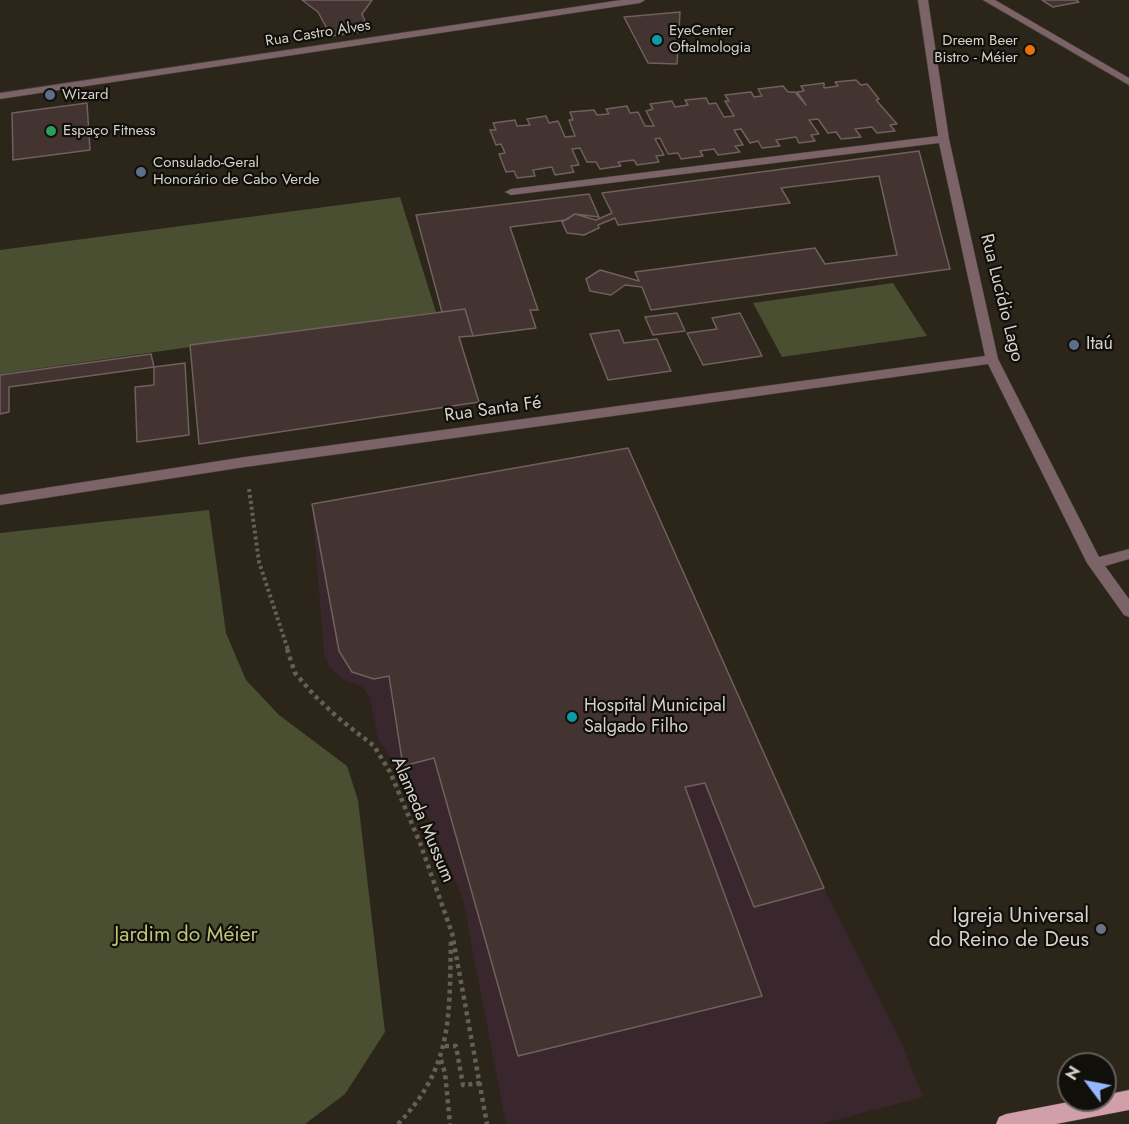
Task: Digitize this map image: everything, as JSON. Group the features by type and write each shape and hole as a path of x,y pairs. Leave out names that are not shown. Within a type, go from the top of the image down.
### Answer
{"main road":[{"path":"1006,1124 1129,1100"}],"street":[{"name":"Rua Castro Alves","path":"0,96 640,0"},
{"name":"Rua Lucídio Lago","path":"923,0 944,139 992,359 1095,563 1129,611"},
{"path":"988,0 1129,82"},
{"path":"511,192 944,139"},
{"name":"Rua Santa Fé","path":"0,500 245,462 992,359"},
{"path":"1095,563 1129,554"}],"path":[{"name":"Alameda Mussum","path":"245,462 259,562 280,631 296,673 329,710 374,746 390,772 420,843 452,933 487,1124"},
{"path":"398,1124 428,1090 445,1046 452,933"},
{"path":"445,1046 456,1046 463,1085 481,1083"},
{"path":"441,1059 446,1073 450,1124"}],"shaded area":[{"name":"Hospital Municipal Salgado Filho","path":"628,448 824,888 904,1049 923,1097 820,1124 506,1124 463,900 429,818 378,739 370,698 361,686 344,680 329,667 324,652 312,504"}],"green space":[{"path":"400,197 436,312 0,374 0,250"},
{"path":"893,283 927,336 782,357 753,303"},
{"name":"Jardim do Méier","path":"209,510 226,633 246,680 279,715 347,766 358,800 385,1032 345,1094 305,1124 0,1124 0,533"}],"building":[{"path":"302,0 372,0 362,14 369,31 331,36 318,12"},
{"path":"1042,0 1076,0 1079,2 1053,7"},
{"name":"EyeCenter Oftalmologia","path":"680,12 677,64 648,63 624,17"},
{"path":"856,80 861,85 867,84 879,99 876,100 897,124 890,125 895,131 877,133 872,127 855,129 861,137 841,139 836,132 828,133 818,119 809,120 819,134 811,135 815,141 799,143 796,137 776,140 780,146 762,148 758,141 750,143 741,129 734,130 743,145 735,146 740,152 718,155 714,149 700,151 703,156 681,159 678,153 668,154 660,138 655,139 664,155 656,156 659,162 637,165 634,160 618,162 621,166 600,169 596,162 587,162 580,148 572,149 579,165 571,166 574,172 555,175 552,167 533,170 535,176 517,178 514,171 506,172 499,154 505,153 501,144 496,145 490,130 496,130 493,123 515,120 517,126 530,125 527,119 546,116 549,123 558,121 565,137 575,136 569,120 573,120 570,112 594,110 597,115 609,114 606,109 627,106 630,113 638,112 645,126 654,126 646,111 653,109 650,104 672,101 675,107 688,105 685,100 706,98 709,104 716,103 724,117 734,116 725,101 729,101 725,95 751,92 754,97 762,96 758,89 783,86 788,92 795,92 806,105 797,92 804,91 801,86 824,83 824,88 838,86 835,82"},
{"name":"Espaço Fitness","path":"87,103 90,150 13,160 12,113"},
{"path":"919,151 950,269 651,310 642,287 625,285 611,295 590,291 586,279 600,270 639,281 635,272 815,248 825,264 897,255 879,176 781,188 790,203 618,225 615,218 598,225 599,228 584,235 567,233 562,222 575,214 596,220 612,213 602,193"},
{"path":"589,194 599,217 575,214 566,220 510,227 538,310 530,310 536,328 473,336 465,309 442,312 416,215"},
{"path":"465,309 473,336 459,337 479,402 199,444 190,345"},
{"path":"677,313 685,331 653,335 645,317"},
{"path":"740,313 762,356 703,365 687,333 717,329 712,318"},
{"path":"619,330 624,343 657,339 671,371 608,380 590,334"},
{"path":"151,354 154,367 9,387 9,412 0,414 0,375"},
{"path":"185,363 189,435 137,442 135,387 154,385 154,367"},
{"name":"Hospital Municipal Salgado Filho","path":"628,448 824,888 754,907 705,783 685,787 762,996 518,1056 434,758 403,766 389,676 374,679 352,672 339,651 312,504"}],"place":[{"name":"EyeCenter Oftalmologia","path":"657,40"},
{"name":"Dreem Beer Bistro - Méier","path":"1030,50"},
{"name":"Wizard","path":"50,95"},
{"name":"Espaço Fitness","path":"51,131"},
{"name":"Consulado-Geral Honorário de Cabo Verde","path":"141,172"},
{"name":"Itaú","path":"1074,345"},
{"name":"Hospital Municipal Salgado Filho","path":"572,717"},
{"name":"Igreja Universal do Reino de Deus","path":"1101,929"}]}
